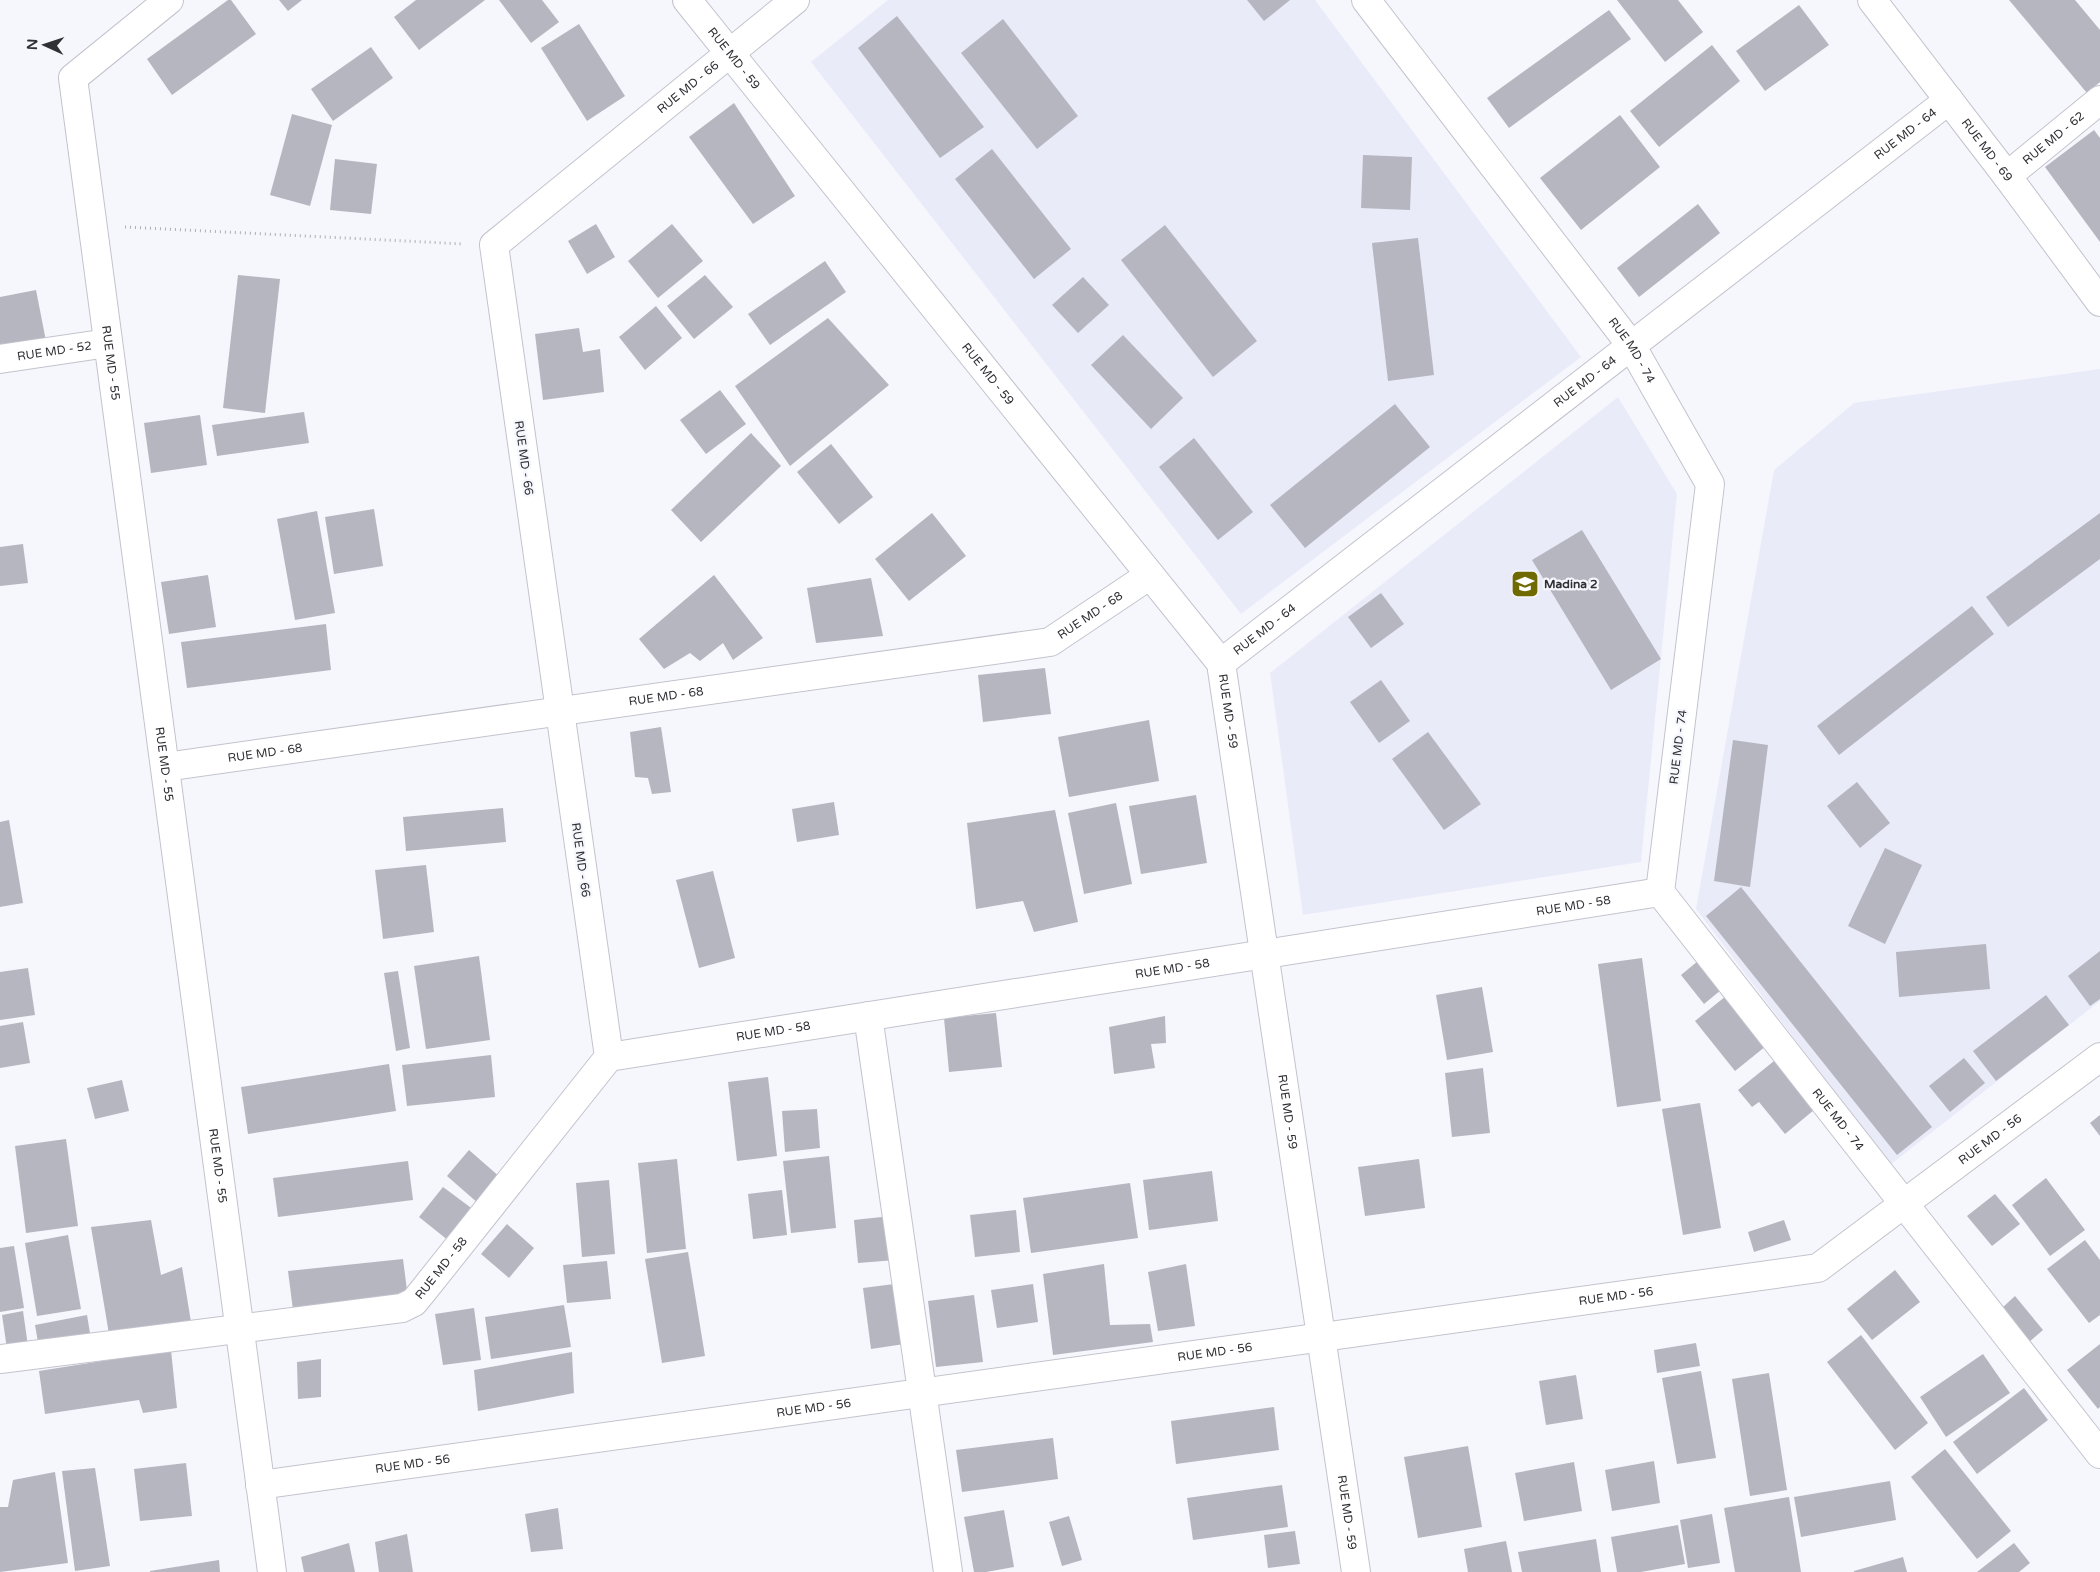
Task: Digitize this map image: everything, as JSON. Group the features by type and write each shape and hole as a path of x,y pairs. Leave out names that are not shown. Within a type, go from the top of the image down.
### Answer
{"street":[{"name":"RUE MD - 55","path":"168,0 73,78 272,1572"},
{"name":"RUE MD - 59","path":"687,0 1221,663 1356,1572"},
{"name":"RUE MD - 66","path":"608,1056 494,245 795,0"},
{"name":"RUE MD - 74","path":"1366,0 1631,345 1710,484 1660,892 2100,1454"},
{"name":"RUE MD - 69","path":"1872,0 2007,176 2100,302"},
{"name":"RUE MD - 64","path":"1221,663 1949,100"},
{"name":"RUE MD - 62","path":"2007,176 2100,100"},
{"name":"RUE MD - 52","path":"0,359 108,343"},
{"name":"RUE MD - 68","path":"165,767 1050,642 1150,575"},
{"name":"RUE MD - 58","path":"0,1359 239,1327 402,1308 414,1302 608,1056 1660,892"},
{"path":"868,1016 948,1572"},
{"name":"RUE MD - 56","path":"260,1485 1818,1268 2100,1056"}],"path":[{"path":"93,225 494,245"}],"shaded area":[{"path":"888,0 1315,0 1581,357 1241,614 811,62"},
{"path":"2100,369 2100,1001 1890,1165 1696,909 1774,470 1854,403"},
{"name":"Madina 2","path":"1618,397 1677,494 1641,862 1303,915 1270,673"}],"building":[{"path":"228,0 231,0 256,34 172,95 147,59"},
{"path":"279,0 302,0 288,11"},
{"path":"416,0 485,0 419,50 394,17"},
{"path":"499,0 542,0 559,22 531,43"},
{"path":"1247,0 1290,0 1264,21"},
{"path":"1617,0 1678,0 1703,32 1665,62"},
{"path":"2009,0 2075,0 2100,30 2100,82 2087,93"},
{"path":"1799,5 1829,45 1765,91 1736,51"},
{"path":"1609,10 1631,39 1509,128 1487,98"},
{"path":"897,16 984,127 940,158 858,48"},
{"path":"1003,19 1078,116 1037,149 961,53"},
{"path":"579,24 625,96 587,121 541,48"},
{"path":"1712,45 1740,81 1659,147 1630,111"},
{"path":"371,47 393,78 333,121 311,89"},
{"path":"734,103 795,196 753,224 689,137"},
{"path":"292,114 332,125 310,206 270,195"},
{"path":"1620,115 1660,167 1581,230 1540,178"},
{"path":"2094,130 2100,138 2100,242 2045,167"},
{"path":"992,149 1071,249 1034,279 955,179"},
{"path":"1363,155 1412,157 1410,210 1361,208"},
{"path":"335,159 377,164 371,214 330,210"},
{"path":"1698,204 1720,233 1639,297 1617,268"},
{"path":"596,224 615,257 587,274 568,241"},
{"path":"672,224 703,261 658,298 628,261"},
{"path":"1165,225 1257,341 1213,377 1121,260"},
{"path":"1418,238 1434,375 1388,381 1372,243"},
{"path":"825,261 846,292 770,345 748,314"},
{"path":"238,275 280,279 265,413 223,408"},
{"path":"705,275 733,307 694,339 667,306"},
{"path":"1083,277 1109,305 1078,333 1052,305"},
{"path":"36,290 46,341 0,350 0,297"},
{"path":"656,306 682,338 645,370 619,337"},
{"path":"828,318 889,385 790,466 735,386"},
{"path":"579,328 583,352 600,349 604,392 543,400 535,334"},
{"path":"1123,335 1183,398 1151,429 1091,365"},
{"path":"720,390 746,424 706,454 680,420"},
{"path":"1395,404 1430,447 1305,548 1270,505"},
{"path":"304,412 309,443 217,456 212,425"},
{"path":"200,415 207,465 151,473 144,423"},
{"path":"751,433 781,466 701,542 671,510"},
{"path":"1194,438 1253,512 1218,540 1159,467"},
{"path":"831,444 873,497 839,524 797,472"},
{"path":"374,509 383,566 334,574 325,517"},
{"path":"317,511 335,613 295,620 277,519"},
{"path":"932,513 966,556 909,601 875,559"},
{"path":"2100,513 2100,559 2008,627 1986,597"},
{"path":"1582,530 1661,659 1611,690 1532,560"},
{"path":"23,544 28,583 0,586 0,547"},
{"path":"208,575 216,627 169,634 161,582"},
{"path":"714,575 763,638 733,660 723,643 700,661 690,653 664,669 639,639"},
{"path":"871,578 883,636 816,643 807,588"},
{"path":"1381,593 1404,624 1371,648 1348,617"},
{"path":"1972,606 1994,634 1839,755 1817,726"},
{"path":"326,624 331,670 187,688 181,642"},
{"path":"1045,668 1051,714 983,722 978,675"},
{"path":"1381,680 1410,721 1379,743 1350,702"},
{"path":"1149,720 1159,781 1069,797 1058,737"},
{"path":"661,727 671,792 652,794 648,778 635,777 630,732"},
{"path":"1428,732 1481,804 1444,830 1392,759"},
{"path":"1733,740 1768,745 1750,887 1714,881"},
{"path":"1857,782 1890,823 1860,848 1827,806"},
{"path":"1196,795 1207,863 1141,874 1129,806"},
{"path":"834,802 839,835 797,842 792,809"},
{"path":"1116,803 1132,884 1084,894 1068,813"},
{"path":"503,808 506,842 406,851 403,817"},
{"path":"1055,810 1078,922 1034,932 1023,901 976,909 967,823"},
{"path":"9,820 23,903 0,907 0,822"},
{"path":"1885,848 1922,865 1885,944 1848,926"},
{"path":"426,865 434,932 383,939 375,870"},
{"path":"713,871 735,958 699,968 676,880"},
{"path":"1741,887 1932,1127 1897,1155 1706,916"},
{"path":"1986,944 1990,989 1899,997 1896,952"},
{"path":"2100,951 2100,999 2090,1006 2068,976"},
{"path":"479,956 490,1040 426,1049 414,966"},
{"path":"1642,958 1661,1101 1617,1107 1598,964"},
{"path":"1698,961 1721,990 1704,1004 1681,975"},
{"path":"28,968 35,1015 0,1020 0,972"},
{"path":"398,971 410,1048 396,1051 384,973"},
{"path":"1482,987 1493,1052 1447,1060 1436,995"},
{"path":"2046,995 2069,1025 1996,1081 1973,1051"},
{"path":"1726,996 1766,1046 1735,1071 1695,1021"},
{"path":"996,1013 1002,1067 949,1072 944,1018"},
{"path":"1165,1016 1166,1043 1151,1044 1155,1068 1114,1074 1109,1027"},
{"path":"23,1022 30,1063 0,1068 0,1026"},
{"path":"491,1055 495,1097 407,1106 402,1065"},
{"path":"1964,1058 1985,1083 1950,1112 1929,1086"},
{"path":"1774,1061 1814,1110 1785,1134 1759,1102 1752,1107 1738,1090"},
{"path":"389,1064 396,1111 248,1134 241,1087"},
{"path":"1483,1068 1490,1133 1452,1137 1445,1073"},
{"path":"768,1077 777,1156 737,1161 728,1082"},
{"path":"122,1080 129,1111 95,1119 87,1088"},
{"path":"1700,1103 1721,1228 1683,1235 1662,1109"},
{"path":"817,1109 820,1148 785,1152 782,1111"},
{"path":"2100,1115 2100,1136 2090,1123"},
{"path":"66,1139 78,1226 26,1233 15,1146"},
{"path":"469,1150 501,1178 479,1204 447,1176"},
{"path":"829,1156 836,1228 791,1233 783,1161"},
{"path":"677,1159 686,1249 647,1253 638,1163"},
{"path":"1419,1159 1425,1208 1365,1216 1358,1167"},
{"path":"408,1161 413,1200 278,1217 273,1178"},
{"path":"1212,1171 1218,1221 1149,1230 1143,1180"},
{"path":"2046,1178 2085,1230 2050,1256 2012,1205"},
{"path":"609,1180 615,1254 582,1257 576,1183"},
{"path":"1130,1183 1138,1238 1031,1253 1023,1198"},
{"path":"443,1187 474,1210 449,1241 419,1217"},
{"path":"782,1190 787,1235 753,1239 748,1194"},
{"path":"1995,1194 2020,1224 1992,1246 1967,1216"},
{"path":"1016,1210 1020,1252 975,1257 970,1215"},
{"path":"891,1216 896,1260 858,1263 854,1220"},
{"path":"151,1220 161,1275 182,1267 191,1322 109,1334 91,1227"},
{"path":"1784,1220 1791,1240 1754,1252 1748,1232"},
{"path":"507,1224 534,1248 509,1278 481,1254"},
{"path":"68,1235 81,1309 37,1316 25,1243"},
{"path":"2085,1240 2100,1260 2100,1315 2089,1323 2047,1269"},
{"path":"14,1246 24,1308 0,1312 0,1248"},
{"path":"688,1252 705,1356 662,1363 645,1259"},
{"path":"403,1259 408,1298 293,1310 288,1271"},
{"path":"607,1261 611,1299 567,1303 563,1265"},
{"path":"1104,1264 1110,1325 1150,1324 1153,1342 1053,1355 1043,1274"},
{"path":"1186,1264 1195,1326 1158,1331 1148,1272"},
{"path":"1895,1270 1920,1302 1872,1340 1847,1309"},
{"path":"902,1283 911,1343 871,1349 863,1288"},
{"path":"1033,1284 1038,1322 997,1328 991,1290"},
{"path":"974,1295 983,1362 936,1367 928,1301"},
{"path":"2015,1296 2043,1330 2029,1342 2002,1308"},
{"path":"564,1305 571,1347 491,1359 485,1317"},
{"path":"474,1308 481,1360 443,1365 435,1314"},
{"path":"23,1311 28,1346 7,1349 2,1315"},
{"path":"87,1315 91,1339 39,1348 35,1325"},
{"path":"1861,1335 1928,1423 1895,1450 1827,1362"},
{"path":"1696,1343 1700,1366 1657,1373 1654,1350"},
{"path":"2100,1344 2100,1407 2098,1409 2067,1370"},
{"path":"171,1350 177,1408 143,1413 139,1400 45,1414 39,1371"},
{"path":"572,1352 574,1393 478,1411 474,1370"},
{"path":"1983,1354 2010,1393 1946,1437 1920,1397"},
{"path":"321,1359 321,1397 298,1399 297,1362"},
{"path":"1701,1371 1716,1458 1677,1464 1662,1378"},
{"path":"1769,1373 1787,1490 1750,1496 1732,1379"},
{"path":"1576,1375 1583,1419 1546,1425 1539,1381"},
{"path":"2024,1388 2048,1420 1977,1474 1953,1442"},
{"path":"1274,1407 1279,1450 1176,1464 1171,1421"},
{"path":"1053,1438 1058,1479 962,1492 956,1450"},
{"path":"1468,1446 1482,1527 1418,1538 1404,1457"},
{"path":"1945,1449 2011,1531 1977,1559 1911,1477"},
{"path":"1654,1461 1660,1503 1612,1511 1605,1470"},
{"path":"1574,1462 1582,1511 1524,1521 1515,1473"},
{"path":"186,1463 192,1516 140,1521 134,1469"},
{"path":"95,1468 110,1566 75,1571 62,1471"},
{"path":"55,1472 68,1563 0,1572 0,1507 8,1507 13,1480"},
{"path":"1890,1481 1896,1520 1801,1537 1794,1497"},
{"path":"1282,1485 1288,1527 1193,1540 1187,1498"},
{"path":"1789,1497 1801,1572 1735,1572 1724,1508"},
{"path":"558,1508 563,1549 531,1552 525,1514"},
{"path":"1004,1510 1014,1567 974,1572 964,1517"},
{"path":"1712,1514 1720,1563 1688,1568 1680,1520"},
{"path":"1069,1516 1082,1560 1062,1566 1049,1522"},
{"path":"1678,1525 1685,1564 1641,1572 1617,1572 1611,1537"},
{"path":"1295,1531 1300,1564 1268,1568 1264,1535"},
{"path":"407,1534 413,1572 379,1572 375,1542"},
{"path":"1596,1539 1601,1572 1522,1572 1518,1552"},
{"path":"1506,1541 1512,1572 1468,1572 1464,1549"},
{"path":"349,1543 355,1572 304,1572 301,1557"},
{"path":"2014,1543 2030,1563 2019,1572 1977,1572"},
{"path":"1903,1557 1907,1572 1854,1572 1854,1571"},
{"path":"219,1560 220,1572 150,1572 150,1571"}],"place":[{"name":"Madina 2","path":"1525,584"}]}
